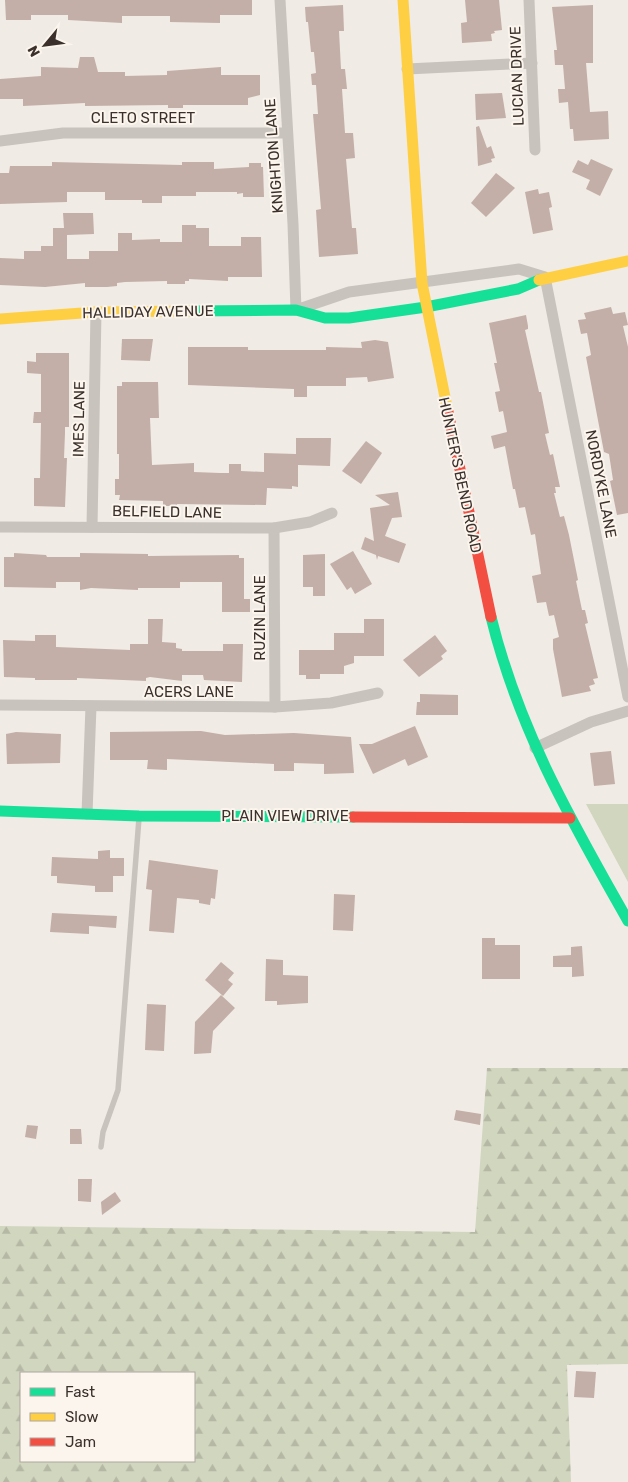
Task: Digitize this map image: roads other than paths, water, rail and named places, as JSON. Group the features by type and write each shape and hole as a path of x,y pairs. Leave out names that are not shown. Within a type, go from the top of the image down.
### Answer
{"street":[{"name":"KNIGHTON LANE","path":"280,0 294,224 296,310"},
{"name":"HUNTER'S BEND ROAD","path":"403,0 422,283 485,592 499,648 535,748 570,818 628,921"},
{"name":"LUCIAN DRIVE","path":"529,0 536,150"},
{"path":"407,70 532,63"},
{"name":"CLETO STREET","path":"0,141 63,134 287,133"},
{"name":"HALLIDAY AVENUE","path":"0,319 96,312 296,310 325,318 341,318 426,307 518,289 545,277 628,261"},
{"name":"HALLIDAY AVENUE","path":"296,310 349,292 519,269 545,277"},
{"name":"NORDYKE LANE","path":"545,277 628,697"},
{"name":"IMES LANE","path":"92,527 96,312"},
{"name":"BELFIELD LANE","path":"0,527 274,528 310,522 332,514"},
{"name":"RUZIN LANE","path":"274,528 275,707"},
{"name":"ACERS LANE","path":"0,705 275,707 331,703 378,693"},
{"path":"87,814 91,706"},
{"path":"535,748 591,722 628,711"},
{"name":"PLAIN VIEW DRIVE","path":"0,811 139,816 570,818"}],"lane":[{"path":"100,1147 103,1132 116,1100 119,1081 139,816"}]}
